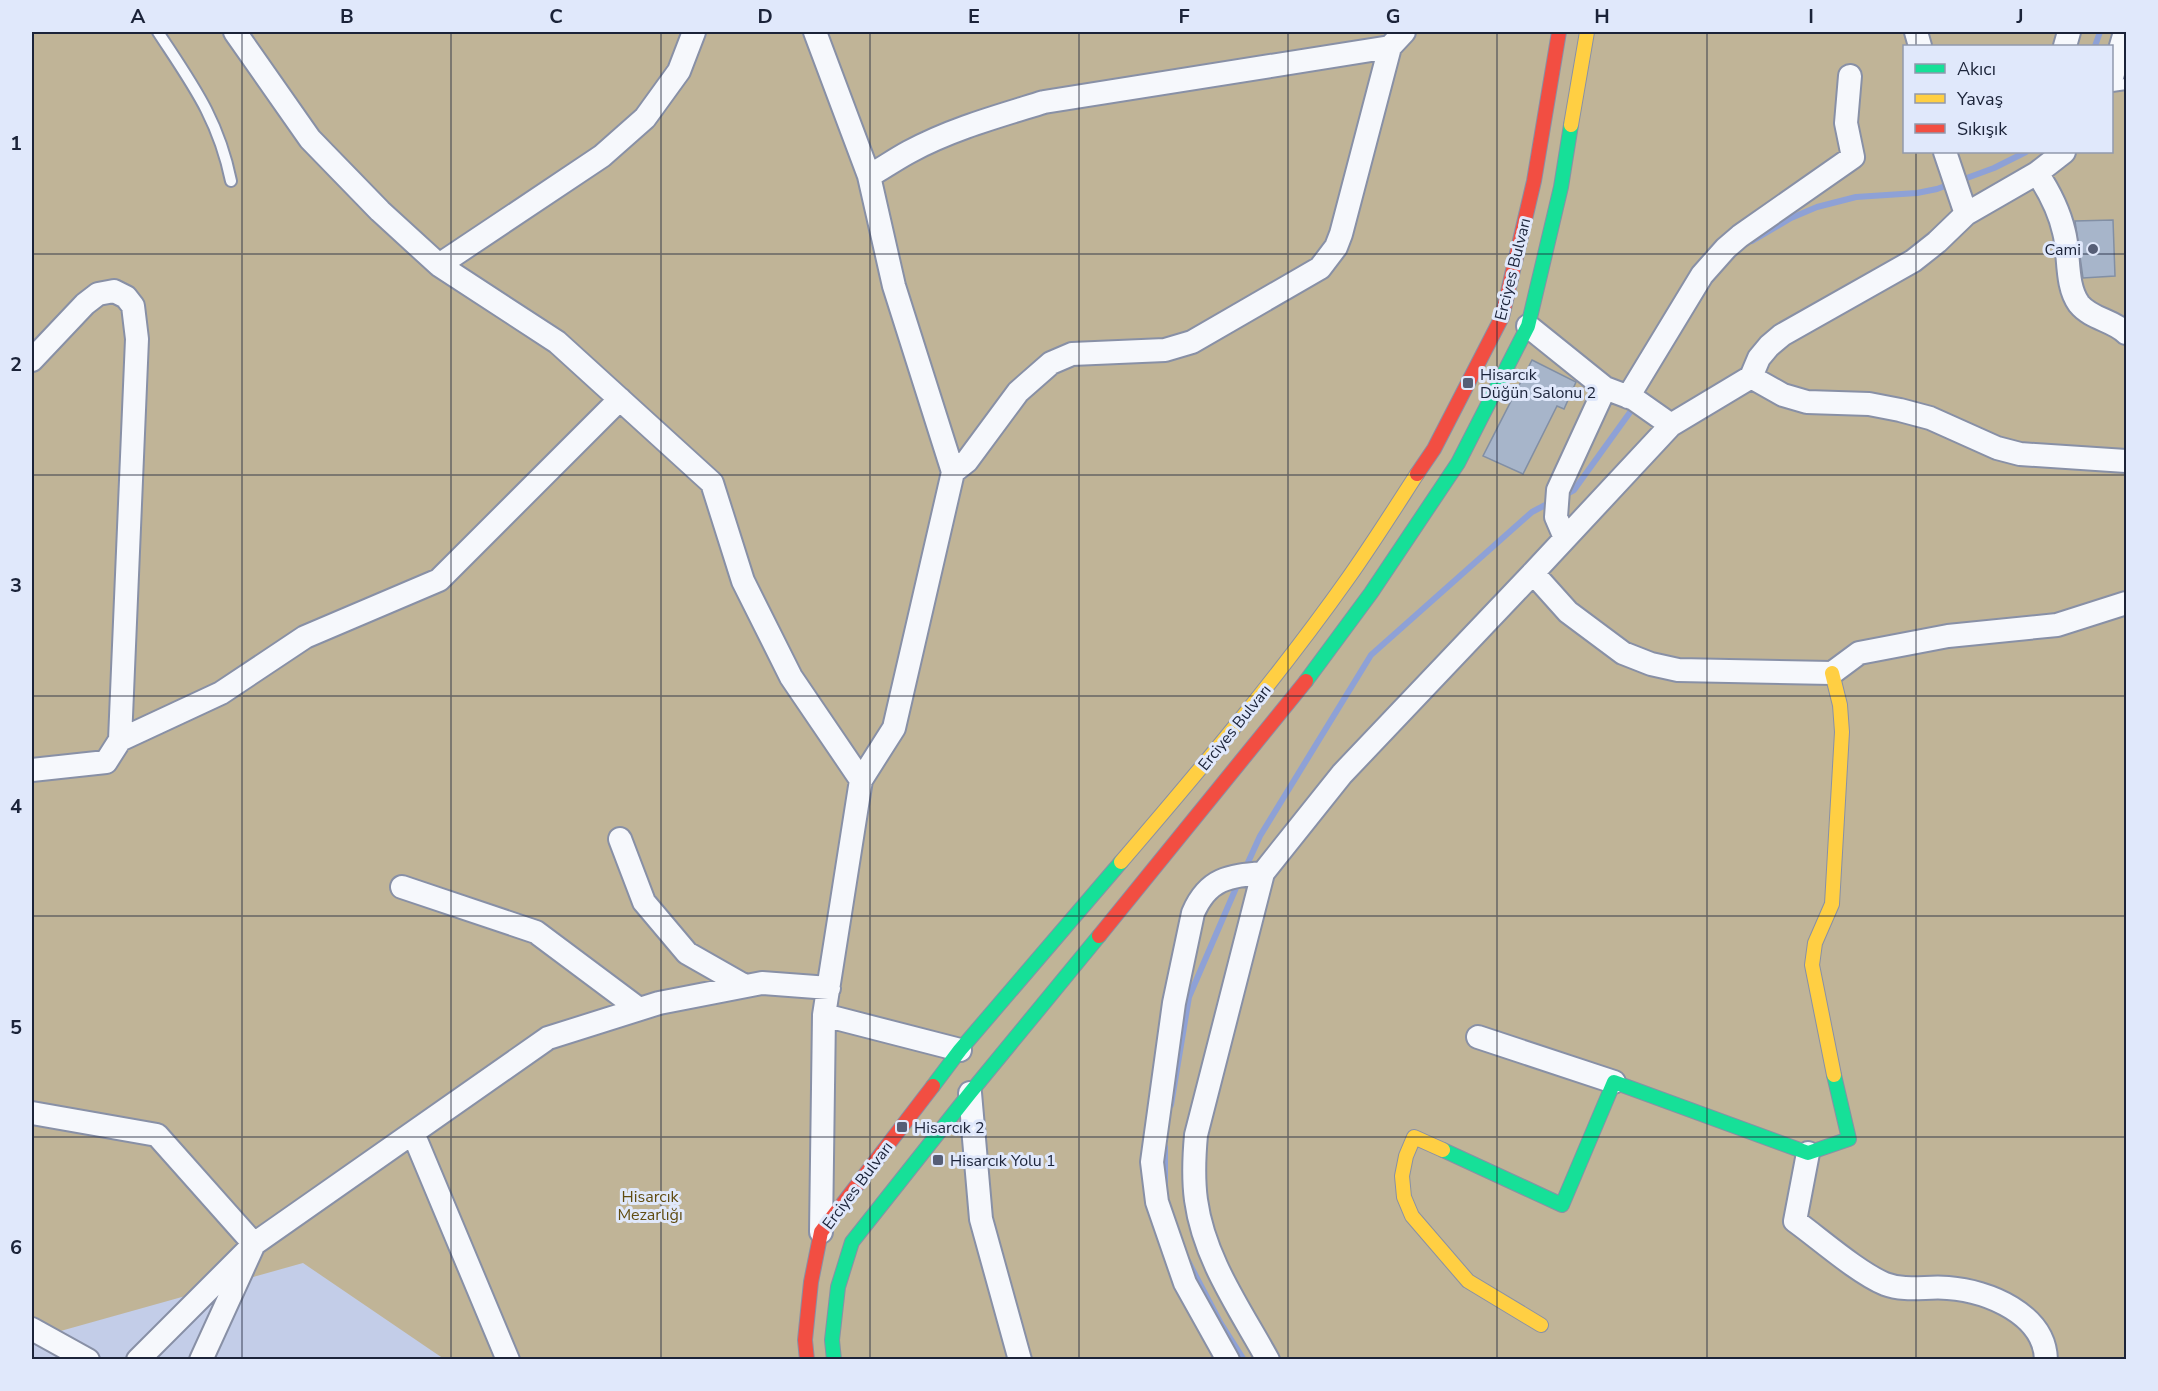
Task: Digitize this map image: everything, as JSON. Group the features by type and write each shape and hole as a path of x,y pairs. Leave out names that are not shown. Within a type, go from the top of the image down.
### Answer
{"main road":[{"name":"Erciyes Bulvarı","path":"807,1359 805,1340 811,1282 821,1232 960,1050 1192,779 1268,685 1349,577 1434,449 1502,317 1534,181 1559,32"},
{"name":"Erciyes Bulvarı","path":"834,1359 832,1340 838,1287 852,1242 970,1093 1290,702 1371,593 1458,463 1528,326 1561,187 1587,32"},
{"path":"1541,1325 1467,1281 1412,1216 1404,1197 1402,1176 1406,1156 1414,1137 1562,1205 1614,1082 1808,1153 1849,1139 1840,1107 1812,965 1815,943 1832,904 1842,732 1840,705 1832,673"}],"street":[{"path":"235,32 310,139 438,265 557,342 712,483 743,581 791,677 861,780"},
{"path":"438,265 602,156 645,118 679,71 694,32"},
{"path":"815,32 869,176 894,286 953,472 894,728 861,780 824,1015 821,1232"},
{"path":"2113,74 2125,32"},
{"path":"869,176 910,151 950,133 1044,102 1397,39 1341,234 1336,247 1320,268 1192,342 1165,350 1072,354 1051,363 1018,392 967,461 953,472"},
{"path":"1631,398 1702,275 1720,254 1740,236 1853,157 1846,123 1850,76"},
{"path":"1268,1359 1215,1265 1203,1233 1196,1201 1194,1168 1196,1135 1249,874 1565,538 1663,419 1751,377 1759,358 1782,335 1913,261 1937,242 1959,195 1945,153"},
{"path":"1959,195 2037,173 2063,153"},
{"path":"2037,173 2051,196 2062,224 2072,286 2077,300 2088,313 2120,327 2127,333"},
{"path":"32,360 85,304 98,294 114,291 126,297 133,306 137,339 120,740 106,762 32,770"},
{"path":"1528,326 1605,388 1631,398 1663,419"},
{"path":"1751,377 1784,394 1807,402 1869,404 1930,418 1997,448 2019,454 2127,461"},
{"path":"1565,538 1559,526 1557,499 1605,388"},
{"path":"120,740 221,693 305,637 439,580 620,399"},
{"path":"1533,573 1568,612 1623,653 1651,664 1678,670 1832,673 1859,653 1948,636 2057,625 2127,603"},
{"path":"620,839 644,902 687,953 745,986"},
{"path":"1228,1359 1185,1283 1173,1253 1157,1202 1152,1162 1174,1003 1193,913 1198,900 1220,880 1249,874"},
{"path":"402,887 536,932 639,1010"},
{"path":"138,1359 254,1244 548,1038 659,1003 745,986 762,983 829,988"},
{"path":"824,1015 960,1050"},
{"path":"1478,1037 1614,1082"},
{"path":"970,1093 981,1219 1020,1359"},
{"path":"32,1113 157,1135 254,1244"},
{"path":"413,1133 508,1359"},
{"path":"1808,1153 1795,1221 1867,1274 1887,1284 1910,1289 1947,1287 1965,1290 2001,1302 2036,1327 2045,1345 2046,1359"},
{"path":"201,1359 254,1244"},
{"path":"32,1329 88,1359"}],"lane":[{"path":"158,32 202,99 212,119 231,181"}],"green space":[{"name":"Hisarcık Mezarlığı","path":"32,32 2126,32 2126,1359 444,1359 303,1263 32,1339"}],"building":[{"name":"Cami","path":"2113,220 2115,276 2083,278 2075,221"},
{"path":"1532,360 1576,382 1564,409 1557,406 1523,474 1483,456"}],"waterway":[{"path":"2095,45 2100,32"},
{"path":"1752,241 1791,218 1817,207 1856,197 1917,193 1937,189 1994,168 2024,153"},
{"path":"1563,496 1574,490 1636,404"},
{"path":"1245,869 1260,836 1371,655 1532,512 1551,502"},
{"path":"1171,1105 1189,997 1239,881"},
{"path":"1165,1147 1165,1182"},
{"path":"1188,1261 1220,1322 1244,1360"}],"traffic: fast":[{"path":"1306,681 1371,593 1458,463 1528,326 1561,187 1571,125"},
{"path":"933,1086 960,1050 1121,862"},
{"path":"834,1360 832,1340 838,1287 852,1242 1099,936"},
{"path":"1443,1150 1562,1205 1614,1082 1808,1153 1849,1139 1834,1075"}],"traffic: slow":[{"path":"1571,125 1587,32"},
{"path":"1121,862 1295,650 1358,564 1417,474"},
{"path":"1832,673 1840,705 1842,732 1832,904 1815,943 1812,965 1834,1075"},
{"path":"1443,1150 1414,1137 1406,1156 1402,1176 1404,1197 1412,1216 1468,1281 1541,1325"}],"traffic: jam":[{"path":"1417,474 1434,449 1502,317 1534,181 1559,32"},
{"path":"1099,936 1306,681"},
{"path":"807,1360 805,1340 811,1282 821,1232 933,1086"}],"place":[{"name":"Cami","path":"2093,249"},
{"name":"Hisarcık Düğün Salonu 2","path":"1468,383"},
{"name":"Hisarcık 2","path":"902,1127"},
{"name":"Hisarcık Yolu 1","path":"938,1160"}]}
